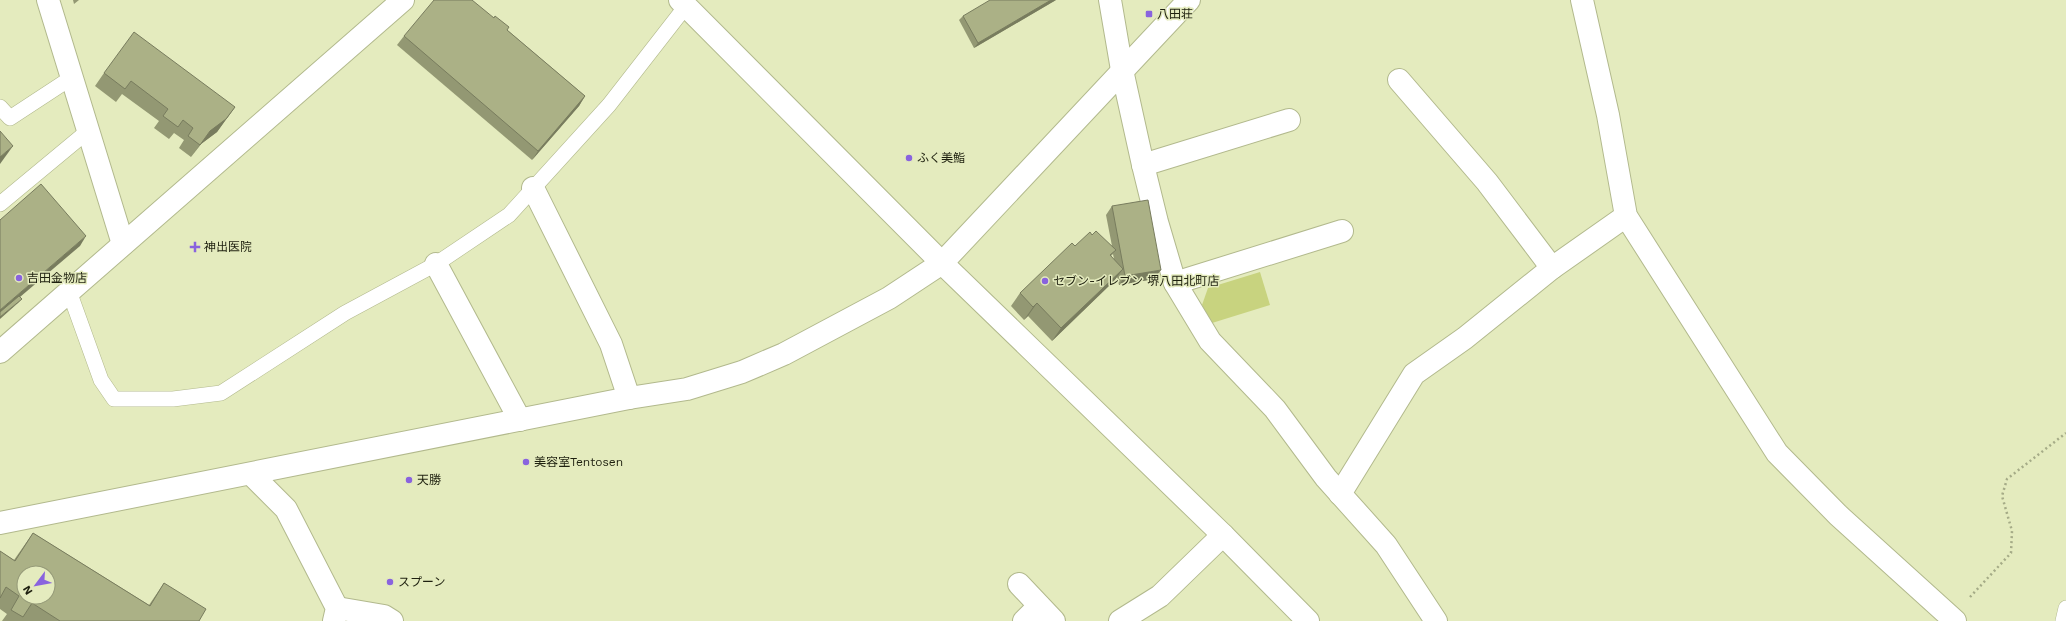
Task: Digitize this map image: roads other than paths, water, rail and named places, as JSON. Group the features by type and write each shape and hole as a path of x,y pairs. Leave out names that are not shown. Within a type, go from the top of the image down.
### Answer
{"street":[{"path":"48,0 123,244"},
{"path":"0,352 402,0"},
{"path":"1110,0 1122,70 1144,166 1157,222 1175,283 1210,341 1275,410 1340,494 1386,545 1436,621"},
{"path":"0,523 628,398 687,389 742,372 777,357 889,298 942,263 1189,0"},
{"path":"1582,0 1608,115 1626,216 1777,453 1838,515 1953,619"},
{"path":"683,3 942,263 1223,535 1308,621"},
{"path":"1399,80 1488,182 1552,268"},
{"path":"1144,166 1289,120"},
{"path":"533,188 611,344 628,398"},
{"path":"1340,494 1414,374 1465,338 1552,268 1626,216"},
{"path":"1175,283 1342,231"},
{"path":"436,264 520,420"},
{"path":"251,474 286,509 336,615 384,616 392,621"},
{"path":"1120,621 1160,596 1223,535"},
{"path":"1019,584 1054,621"},
{"path":"1024,621 1039,606"}],"lane":[{"path":"69,292 101,380 114,399 174,399 221,393 345,313 436,264 509,215 609,104 683,3"},
{"path":"0,107 10,118 71,78"},
{"path":"0,204 88,131"},
{"path":"2063,621 2066,608"}],"place":[{"name":"八田荘","path":"1149,14"},
{"name":"ふく美鮨","path":"909,158"},
{"name":"神出医院","path":"195,247"},
{"name":"吉田金物店","path":"19,278"},
{"name":"セブン-イレブン 堺八田北町店","path":"1045,281"},
{"name":"美容室Tentosen","path":"526,462"},
{"name":"天勝","path":"409,480"},
{"name":"スプーン","path":"390,582"}]}
